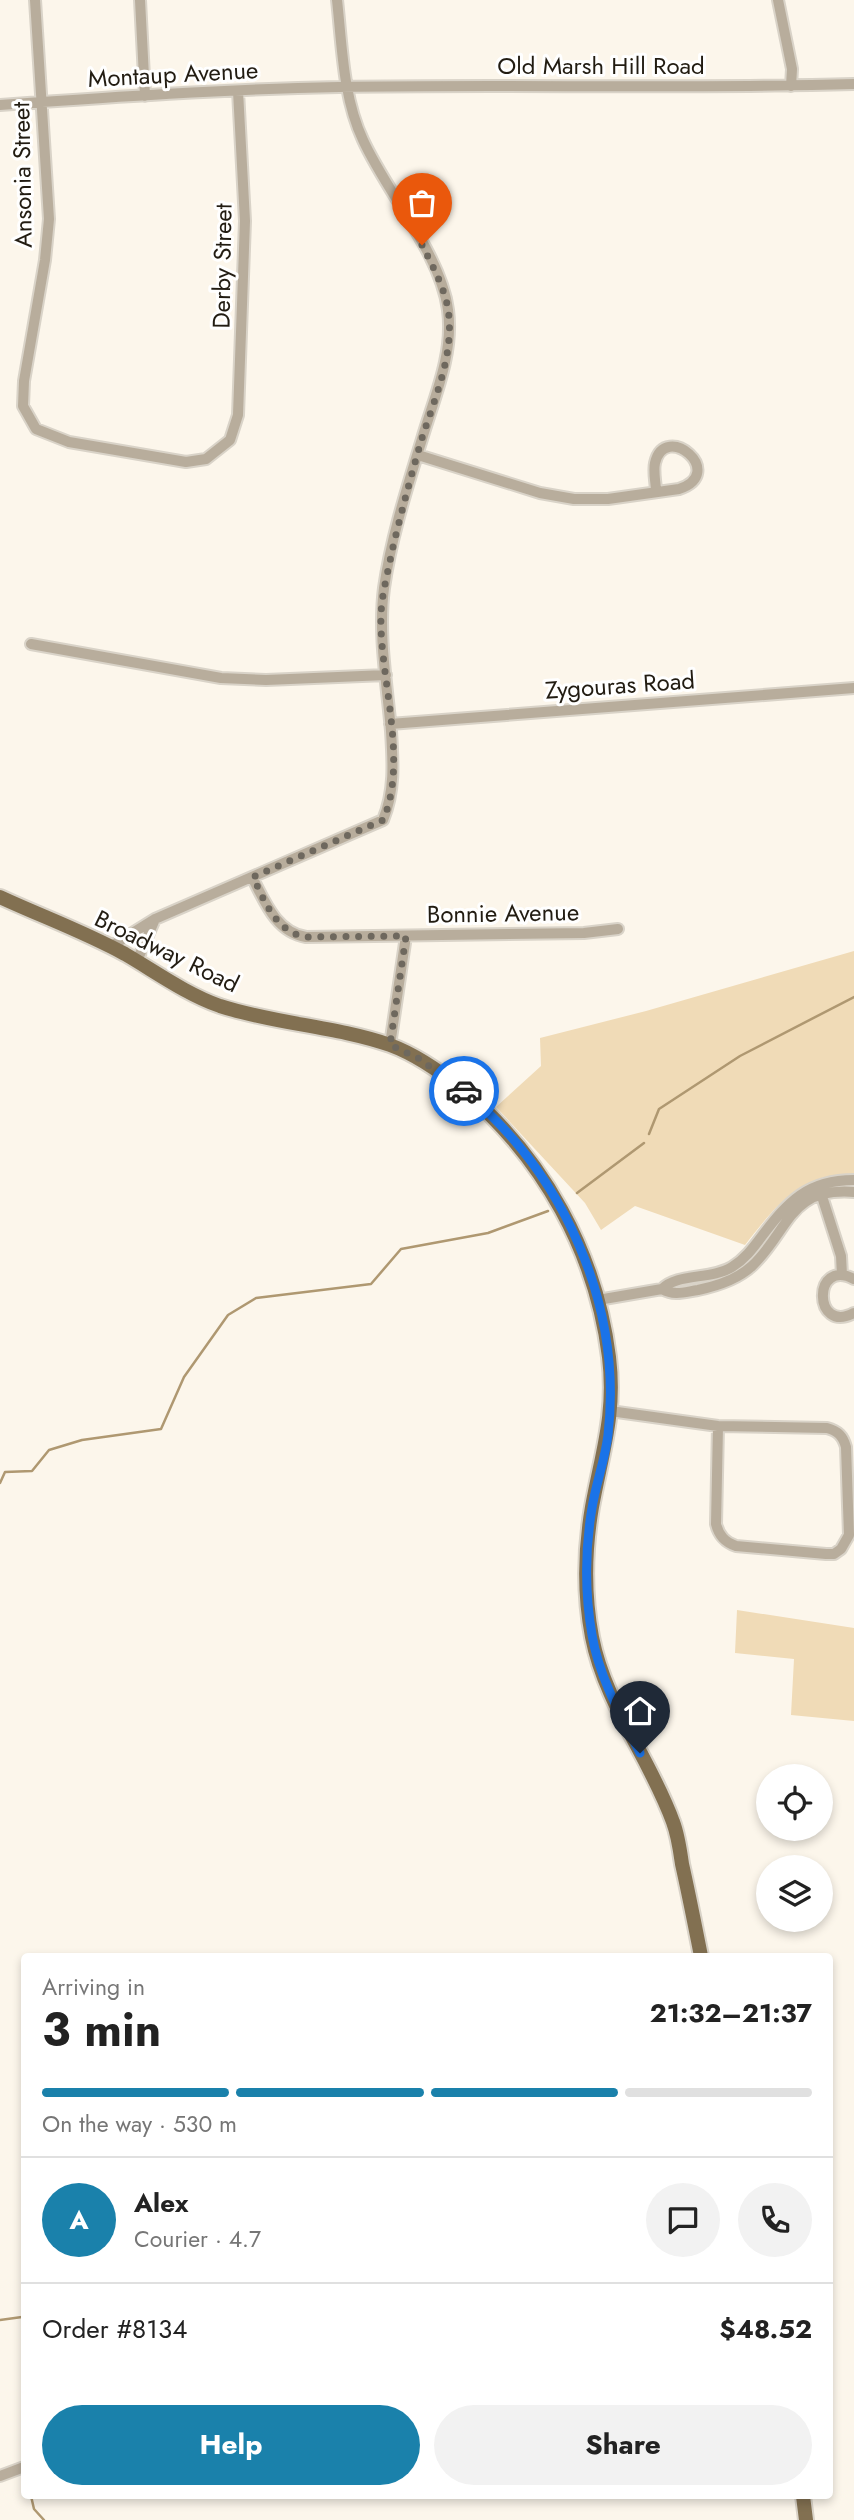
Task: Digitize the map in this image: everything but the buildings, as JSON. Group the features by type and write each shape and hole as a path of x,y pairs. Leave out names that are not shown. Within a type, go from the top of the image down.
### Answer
{"main road":[{"name":"Broadway Road","path":"0,897 110,947 180,987 219,1005 390,1045 418,1058 444,1075 486,1110 521,1149 547,1184 581,1249 598,1300 609,1360 608,1439 592,1509 586,1575 592,1637 611,1696 674,1823 700,1953"},
{"path":"803,2499 806,2520"}],"street":[{"name":"Ansonia Street","path":"35,0 49,219 45,260 24,381 23,406 36,429"},
{"path":"140,0 145,96"},
{"path":"110,947 155,919 383,820 391,802 393,763 381,616 401,512 442,373 449,340 448,310 440,281 422,245 379,174 361,137 348,87 337,0"},
{"path":"778,0 792,69 792,86"},
{"name":"Old Marsh Hill Road","path":"348,87 854,84"},
{"name":"Montaup Avenue","path":"0,105 238,90 348,87"},
{"name":"Derby Street","path":"36,429 69,442 186,462 206,459 230,440 238,415 246,221 238,90"},
{"path":"418,455 557,497 591,500 656,492 682,488 691,482 697,468 689,452 683,448 672,447 659,455 655,466 656,492"},
{"path":"30,645 220,678 266,680 386,675"},
{"name":"Zygouras Road","path":"390,724 854,688"},
{"name":"Bonnie Avenue","path":"253,877 274,918 292,935 306,937 584,933 618,929"},
{"path":"136,961 155,919"},
{"path":"390,1045 406,936"},
{"path":"598,1300 662,1289 672,1294 725,1283 749,1269 768,1238 820,1189 854,1180"},
{"path":"820,1189 854,1192"},
{"path":"820,1189 841,1256 842,1275"},
{"path":"854,1279 842,1275 834,1277 824,1286 823,1303 827,1310 835,1315 843,1317 854,1312"},
{"path":"610,1411 718,1426 827,1428 841,1435 846,1447 849,1535 841,1549 827,1555 736,1546 723,1539 716,1524 718,1426"},
{"path":"0,2476 21,2468"}],"shaded area":[{"path":"854,951 854,1174 818,1179 790,1195 767,1217 745,1245 635,1206 601,1230 585,1203 496,1107 541,1066 540,1038 646,1011"},
{"path":"737,1610 854,1628 854,1721 791,1715 794,1659 735,1653"}],"waterway":[{"path":"649,1134 659,1109 740,1056 854,997"},
{"path":"577,1193 644,1143"},
{"path":"0,1483 5,1472 32,1471 49,1450 82,1440 161,1429 184,1377 228,1315 256,1298 371,1284 401,1249 488,1233 548,1211"},
{"path":"0,2320 21,2317"},
{"path":"32,2499 34,2509 44,2520"}],"way so far":[{"path":"422,245 440,281 448,310 449,340 440,384 401,512 381,616 393,763 391,802 383,820 253,877 274,918 292,935 406,936 390,1045 418,1058 464,1091"}],"route":[{"path":"464,1091 495,1119 547,1184 581,1249 598,1300 609,1360 610,1411 608,1439 592,1509 586,1575 592,1637 611,1696 640,1753"}]}
